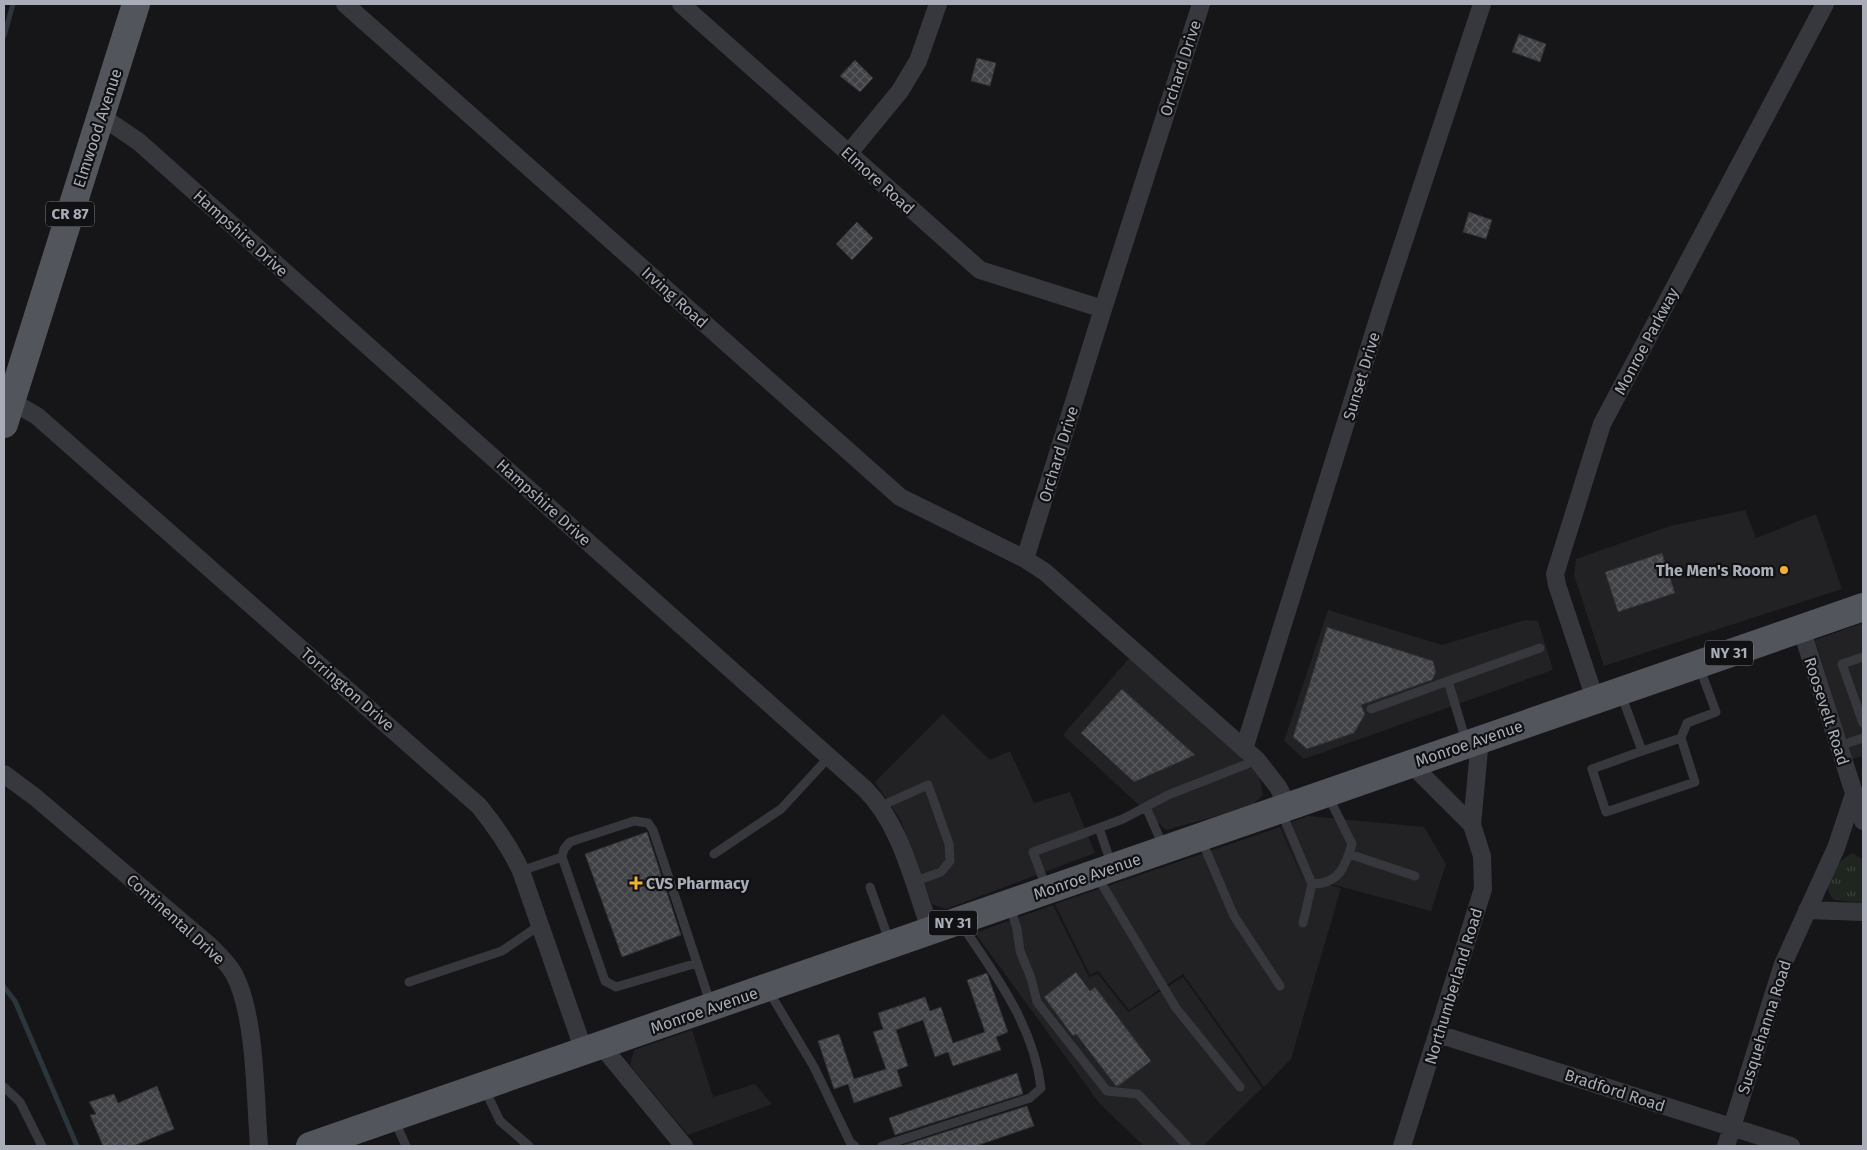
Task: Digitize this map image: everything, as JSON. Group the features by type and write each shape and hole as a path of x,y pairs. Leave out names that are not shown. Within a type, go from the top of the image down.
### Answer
{"main road":[{"name":"Elmwood Avenue","path":"7,412 136,4"},
{"name":"Monroe Avenue","path":"310,1146 1863,607"}],"street":[{"name":"Irving Road","path":"345,4 900,497 1025,559"},
{"name":"Elmore Road","path":"681,4 980,270 1102,309"},
{"path":"849,153 882,115 918,61 938,4"},
{"name":"Orchard Drive","path":"1025,559 1102,309 1201,4"},
{"name":"Sunset Drive","path":"1251,755 1380,313 1482,4"},
{"name":"Monroe Parkway","path":"1608,695 1557,585 1555,574 1582,485 1602,424 1826,4"},
{"name":"Hampshire Drive","path":"101,116 139,142 829,757 881,806 894,828 931,931"},
{"name":"Torrington Drive","path":"7,412 37,416 479,806 499,831 513,853 540,925 593,1048 684,1146"},
{"path":"1025,559 1045,572 1251,755 1278,787 1284,807"},
{"name":"Roosevelt Road","path":"1801,628 1863,821"},
{"name":"Northumberland Road","path":"1402,1146 1483,889 1482,856 1472,825 1474,741"},
{"name":"Northumberland Road","path":"1410,763 1472,825"},
{"name":"Continental Drive","path":"4,774 35,797 209,945 233,973 241,990 249,1027 259,1146"},
{"name":"Susquehanna Road","path":"1726,1146 1783,964 1845,826 1854,794"},
{"path":"1807,910 1863,912"},
{"name":"Bradford Road","path":"1438,1034 1791,1146"}],"lane":[{"path":"1371,709 1540,648"},
{"path":"1863,657 1842,664 1863,723"},
{"path":"1681,738 1592,768 1606,812 1695,782 1681,738 1687,722 1716,712 1698,664"},
{"path":"1448,681 1474,741"},
{"path":"1608,695 1642,751"},
{"path":"1839,746 1863,738"},
{"path":"1047,890 1034,852 1099,828 1146,807 1251,755"},
{"path":"714,854 781,809 829,757"},
{"path":"881,806 928,784 949,844 950,861 941,872 913,882"},
{"path":"1312,884 1322,884 1339,875 1345,867 1352,844 1327,792"},
{"path":"1146,807 1165,849"},
{"path":"1284,807 1312,884 1303,924"},
{"path":"697,963 616,987 605,981 562,858 564,849 570,842 634,821 648,823 654,830 712,1007"},
{"path":"1099,828 1104,870 1176,1008 1240,1087"},
{"path":"1200,837 1234,916 1280,986"},
{"path":"1349,854 1415,876"},
{"path":"520,871 562,858"},
{"path":"870,888 891,945"},
{"path":"1010,903 1017,929 1020,951 1031,978 1037,1002 1107,1091 1138,1094 1186,1146"},
{"path":"882,1146 1030,1098 1041,1088 1038,1062 1007,992 959,921"},
{"path":"409,982 502,951 540,925"},
{"path":"766,988 814,1067 850,1142 855,1146"},
{"path":"483,1086 500,1121 529,1146"},
{"path":"4,1087 20,1102 42,1146"},
{"path":"393,1117 406,1146"}],"shaded area":[{"path":"1745,510 1756,538 1816,514 1842,589 1604,666 1574,575 1576,559 1670,526"},
{"path":"1328,610 1442,645 1525,620 1538,621 1553,670 1304,759 1284,741"},
{"path":"1863,623 1863,756 1852,759 1815,640"},
{"path":"1131,656 1259,775 1263,795 1250,807 1166,830 1063,735"},
{"path":"943,714 990,760 1010,751 1034,803 1070,792 1095,853 946,909 932,904 901,821 875,782"},
{"path":"1308,816 1424,827 1446,864 1431,911 1302,876 1281,826"},
{"path":"1280,827 1302,877 1341,888 1291,1059 1264,1087 1183,974 1129,1010 1098,971 1090,975 1055,904"},
{"path":"1053,905 1089,977 1098,974 1128,1012 1183,977 1262,1088 1205,1144 1207,1146 1144,1146 1100,1104 975,933"},
{"path":"692,1030 713,1097 755,1084 772,1104 688,1135 630,1065 634,1050"}],"green space":[{"path":"1853,853 1863,860 1863,903 1834,900 1828,887 1836,867"}],"building":[{"path":"1519,34 1546,44 1540,62 1512,52"},
{"path":"977,58 996,63 990,86 971,81"},
{"path":"855,60 873,78 860,92 840,76"},
{"path":"1469,212 1492,220 1486,239 1463,232"},
{"path":"857,222 873,238 852,260 836,244"},
{"path":"1662,553 1675,593 1618,612 1605,572"},
{"path":"1327,627 1433,661 1436,672 1432,680 1361,705 1365,714 1354,733 1307,749 1293,737"},
{"path":"1122,689 1195,755 1134,782 1081,733"},
{"name":"CVS Pharmacy","path":"647,832 681,935 622,957 585,854"},
{"path":"1076,972 1090,991 1095,987 1151,1061 1118,1086 1116,1086 1076,1034 1073,1036 1044,997"},
{"path":"987,973 1008,1032 996,1037 1001,1050 953,1066 948,1052 935,1057 923,1020 896,1030 908,1066 897,1070 902,1086 854,1103 848,1084 834,1089 818,1041 839,1034 854,1079 886,1069 873,1032 883,1029 878,1013 925,997 930,1011 941,1007 953,1043 985,1032 967,980"},
{"path":"1017,1073 1023,1094 895,1135 889,1118"},
{"path":"157,1086 174,1129 133,1146 103,1146 90,1115 96,1114 89,1102 114,1094 118,1103"},
{"path":"1027,1106 1034,1126 976,1146 901,1146"}],"waterway":[{"path":"4,36 13,4"},
{"path":"4,987 15,1001 77,1146"}],"place":[{"name":"The Men's Room","path":"1784,570"},
{"name":"CVS Pharmacy","path":"636,883"}]}
